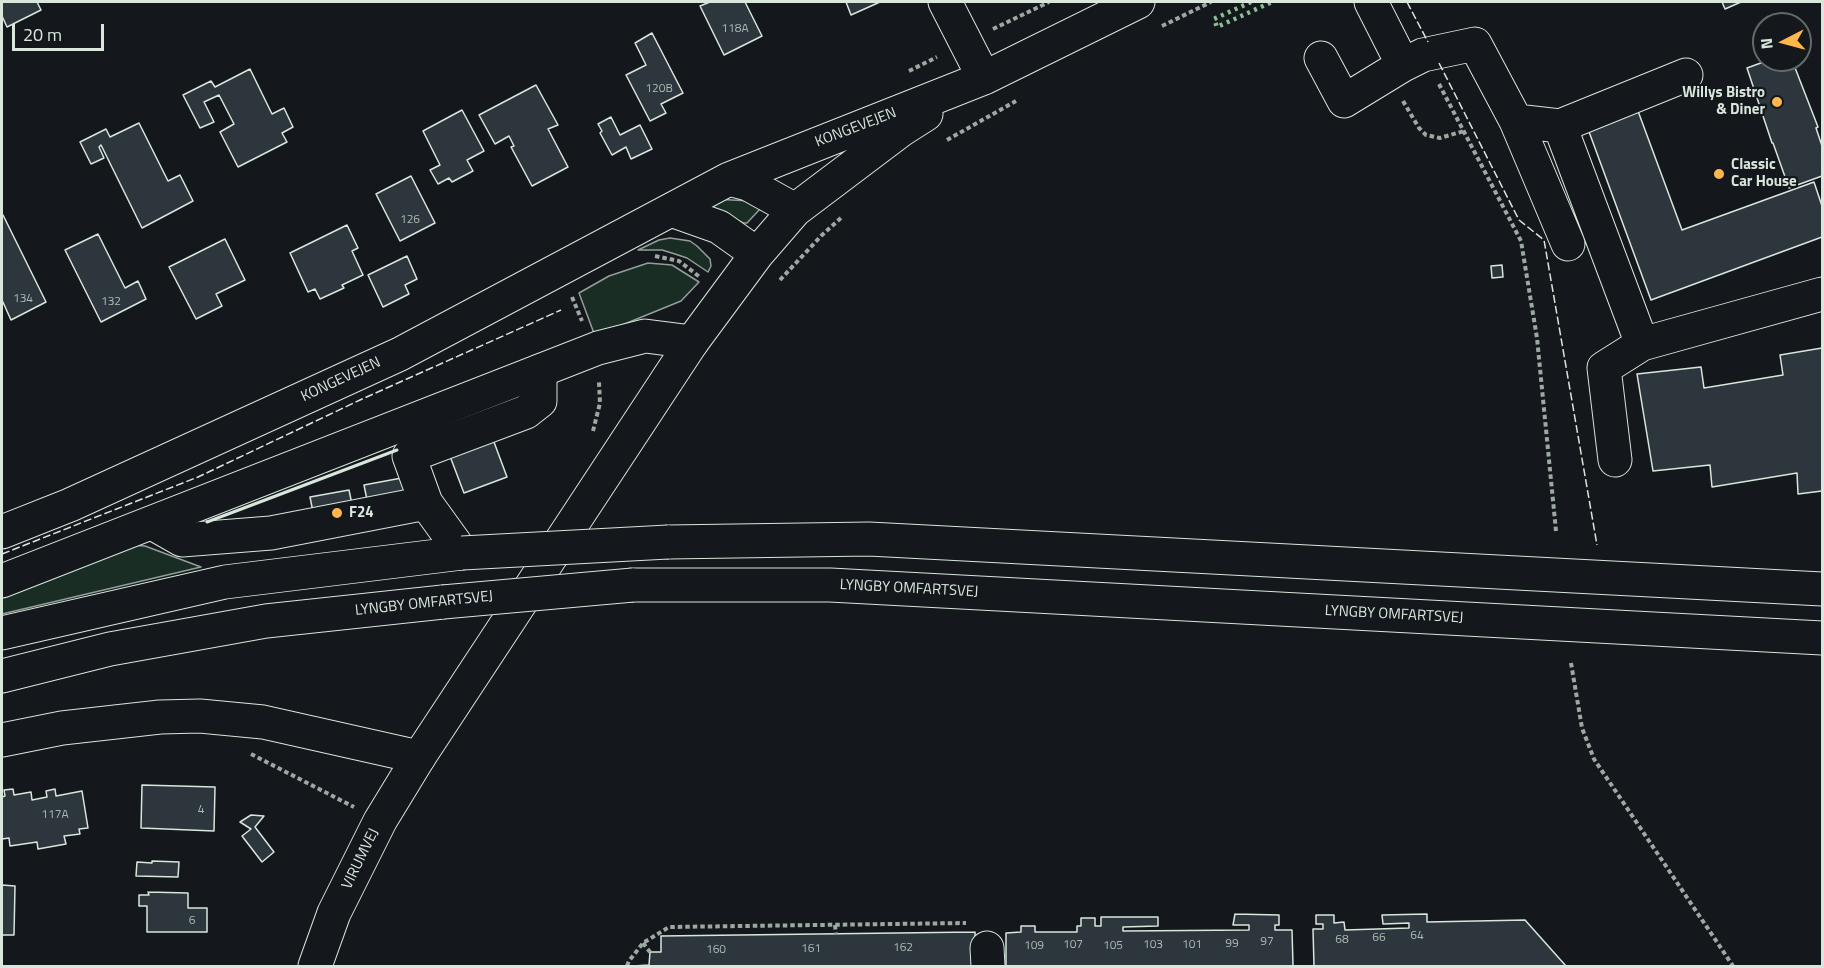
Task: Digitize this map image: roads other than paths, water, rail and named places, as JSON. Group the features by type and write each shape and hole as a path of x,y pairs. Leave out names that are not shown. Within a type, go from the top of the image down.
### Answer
{"main road":[{"path":"945,2 984,78"},
{"name":"KONGEVEJEN","path":"2,532 70,505 400,354 729,179 984,78 1138,2"},
{"path":"1371,2 1403,65"},
{"path":"1321,58 1344,101 1423,55 1475,44 1516,121 1568,243"},
{"path":"1516,121 1560,126 1686,75"},
{"name":"KONGEVEJEN","path":"419,757 692,342 757,254 795,210 901,130 984,78"},
{"path":"1560,126 1642,344"},
{"path":"729,179 748,184 795,210"},
{"path":"671,210 719,226 757,254"},
{"path":"1615,460 1604,368 1642,344 1822,294"},
{"path":"2,581 598,348 645,336 692,342"},
{"path":"462,553 426,502 410,456 526,412 540,401 540,370"},
{"path":"152,523 182,540 238,536 272,533 426,502"},
{"path":"2,633 225,582 462,553 668,542 869,539 1822,589"},
{"name":"LYNGBY OMFARTSVEJ","path":"2,676 110,649 266,621 633,585 830,585 1822,638"},
{"path":"2,740 62,728 159,717 200,716 263,722 419,757"},
{"name":"VIRUMVEJ","path":"315,966 334,914 380,820 419,757"}],"place":[{"name":"Willys Bistro & Diner","path":"1777,102"},
{"name":"Classic Car House","path":"1719,174"},
{"name":"F24","path":"337,513"}]}
